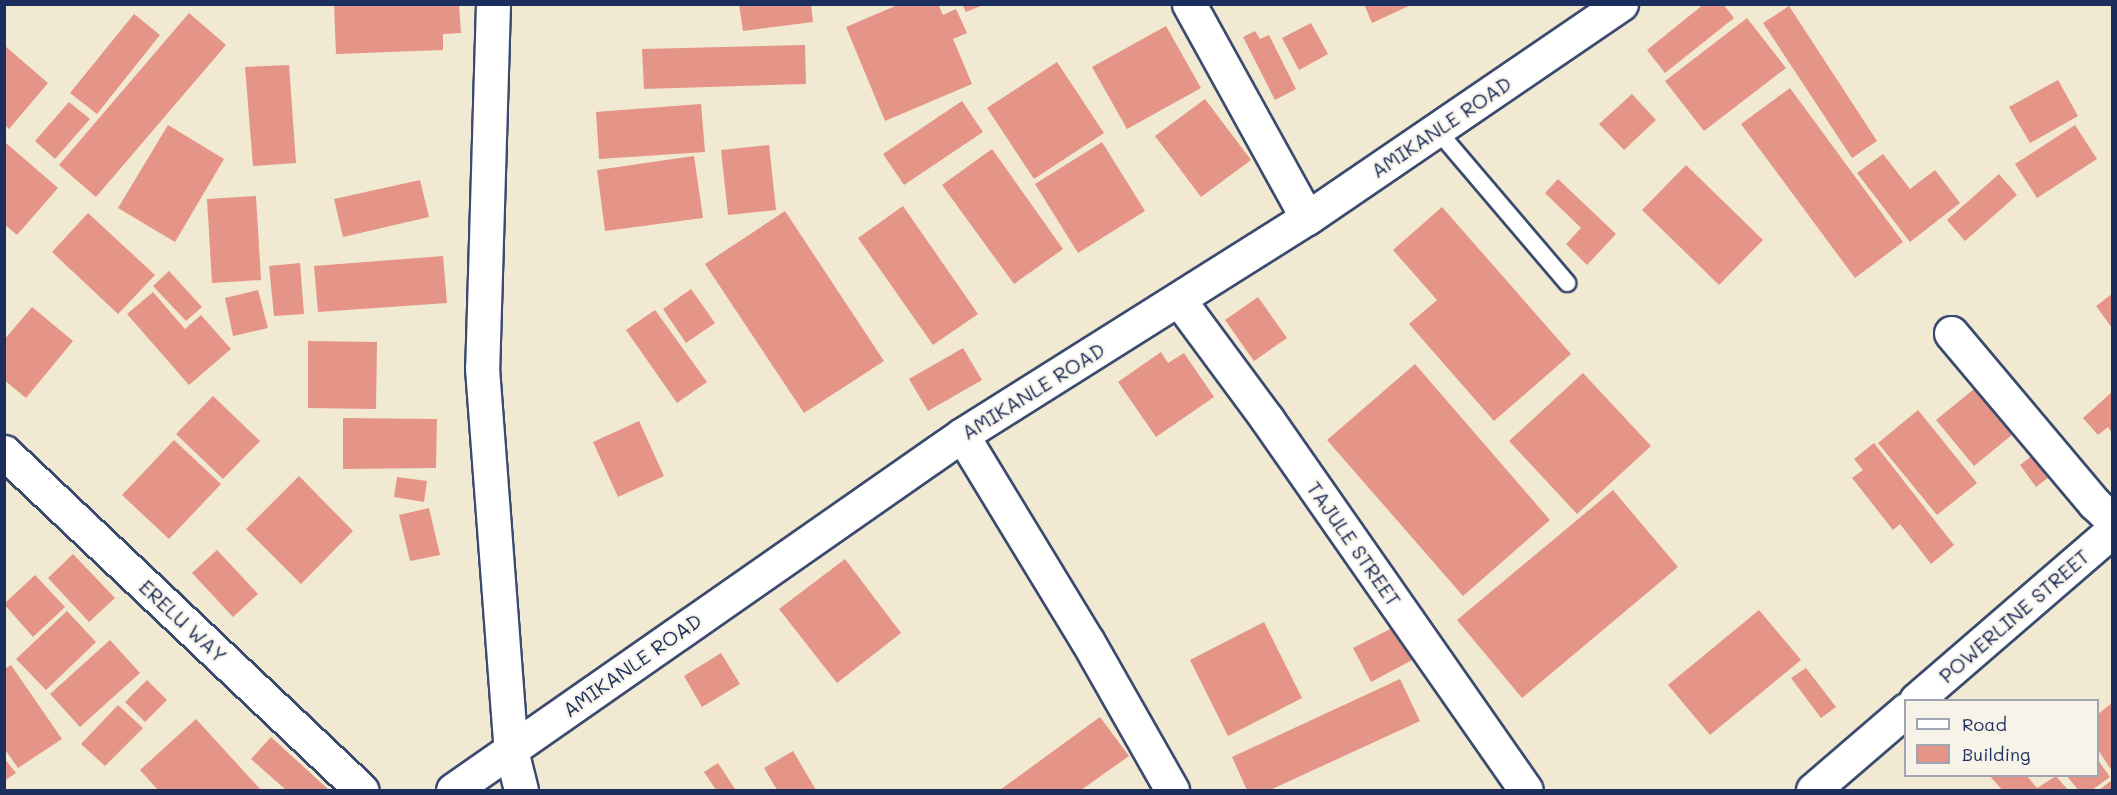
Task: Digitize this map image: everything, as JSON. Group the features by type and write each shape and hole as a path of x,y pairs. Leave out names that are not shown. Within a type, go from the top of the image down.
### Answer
{"street":[{"path":"493,4 483,368 511,750 521,790"},
{"path":"1189,4 1307,218"},
{"name":"AMIKANLE ROAD","path":"453,790 962,435 1307,218 1621,4"},
{"name":"TAJULE STREET","path":"1179,300 1267,419 1526,790"},
{"path":"1951,333 2094,503 2112,520"},
{"path":"962,435 1088,642 1172,790"},
{"name":"ERELU WAY","path":"4,452 362,790"},
{"name":"POWERLINE STREET","path":"1917,699 2112,531"},
{"path":"1813,790 1904,711"}],"lane":[{"path":"1437,130 1567,283"}],"building":[{"path":"334,4 459,4 461,33 443,34 443,50 336,54"},
{"path":"739,4 811,4 813,22 743,31"},
{"path":"900,4 938,4 943,15 956,9 967,33 953,39 972,84 885,121 846,27"},
{"path":"962,4 983,4 983,5 966,12"},
{"path":"1364,4 1413,4 1372,23"},
{"path":"1704,4 1723,4 1734,18 1665,73 1647,50"},
{"path":"1789,6 1877,141 1852,158 1763,23"},
{"path":"189,13 226,45 96,197 59,165"},
{"path":"134,14 160,35 97,114 70,93"},
{"path":"1747,18 1786,68 1704,131 1665,81"},
{"path":"1311,23 1328,54 1299,70 1282,38"},
{"path":"1166,26 1201,88 1127,129 1092,67"},
{"path":"1255,31 1260,39 1269,35 1296,89 1275,100 1243,37"},
{"path":"805,45 806,84 644,89 642,49"},
{"path":"5,46 48,83 9,129 5,125"},
{"path":"1057,62 1104,133 1034,179 987,108"},
{"path":"289,65 296,163 253,166 245,67"},
{"path":"2058,80 2078,116 2030,143 2009,107"},
{"path":"1790,88 1903,242 1855,278 1741,124"},
{"path":"1632,94 1656,120 1624,150 1599,124"},
{"path":"1205,99 1251,160 1201,197 1155,136"},
{"path":"962,101 983,132 904,185 883,154"},
{"path":"69,102 90,119 55,159 35,141"},
{"path":"701,104 705,152 599,159 596,112"},
{"path":"168,125 224,159 175,242 118,208"},
{"path":"2075,125 2097,159 2037,198 2015,164"},
{"path":"1102,142 1145,211 1078,253 1035,184"},
{"path":"6,143 58,188 17,235 4,224"},
{"path":"769,145 776,210 728,215 721,150"},
{"path":"992,149 1063,249 1014,284 942,185"},
{"path":"1883,154 1910,189 1935,170 1960,203 1910,242 1857,173"},
{"path":"694,156 703,218 605,231 597,170"},
{"path":"1686,165 1763,240 1719,285 1642,210"},
{"path":"1999,174 2017,195 1965,241 1947,220"},
{"path":"1558,179 1616,234 1587,265 1566,244 1581,228 1545,193"},
{"path":"420,180 429,217 343,237 334,199"},
{"path":"256,196 261,280 212,283 207,199"},
{"path":"903,206 978,314 933,345 858,238"},
{"path":"1442,207 1571,354 1494,421 1409,324 1437,300 1393,250"},
{"path":"785,211 884,361 804,413 705,264"},
{"path":"88,213 155,275 118,314 52,252"},
{"path":"443,256 447,303 318,312 314,266"},
{"path":"300,263 304,314 274,316 269,266"},
{"path":"169,271 202,307 186,321 153,286"},
{"path":"691,289 715,323 686,343 663,309"},
{"path":"258,290 268,328 233,336 225,298"},
{"path":"153,292 185,329 201,315 231,349 189,385 127,314"},
{"path":"2112,294 2112,328 2096,306"},
{"path":"1258,297 1287,338 1254,361 1225,320"},
{"path":"32,307 73,341 26,398 4,380 4,340"},
{"path":"655,310 707,382 677,403 626,330"},
{"path":"308,341 377,342 376,409 308,408"},
{"path":"963,348 982,380 928,411 909,379"},
{"path":"1161,352 1168,363 1184,353 1214,397 1156,437 1118,382"},
{"path":"1415,364 1550,520 1463,596 1327,440"},
{"path":"1583,373 1651,446 1577,514 1509,441"},
{"path":"1979,385 2018,430 1974,466 1936,420"},
{"path":"2112,392 2112,433 2108,427 2098,435 2083,418"},
{"path":"213,396 260,441 223,479 176,434"},
{"path":"1918,410 1977,483 1937,515 1878,443"},
{"path":"343,418 437,419 436,468 343,469"},
{"path":"639,421 664,476 618,497 593,442"},
{"path":"174,440 221,484 169,539 122,495"},
{"path":"1874,443 1954,545 1931,564 1900,524 1893,530 1852,478 1863,470 1854,459"},
{"path":"2042,448 2058,470 2036,487 2020,465"},
{"path":"299,476 353,531 301,584 246,529"},
{"path":"397,477 427,481 424,502 394,497"},
{"path":"1613,490 1678,567 1522,698 1457,620"},
{"path":"429,508 440,555 410,561 399,515"},
{"path":"217,550 258,594 233,617 192,573"},
{"path":"73,554 115,598 89,622 48,578"},
{"path":"845,559 901,633 837,683 779,609"},
{"path":"35,575 65,607 33,637 4,604"},
{"path":"1759,610 1801,660 1710,735 1668,685"},
{"path":"67,611 96,642 46,690 16,659"},
{"path":"1264,622 1302,698 1228,736 1190,660"},
{"path":"1396,626 1414,659 1371,682 1353,648"},
{"path":"110,640 140,673 80,727 50,694"},
{"path":"721,653 740,684 702,707 684,676"},
{"path":"11,665 62,739 18,768 4,748 4,669"},
{"path":"1806,668 1836,707 1821,718 1791,678"},
{"path":"1400,679 1420,721 1270,790 1247,790 1232,757"},
{"path":"147,680 167,700 145,722 125,702"},
{"path":"2112,703 2112,771 2099,752 2099,713"},
{"path":"118,705 143,728 105,766 81,744"},
{"path":"1100,717 1129,756 1081,790 1000,790"},
{"path":"196,719 261,790 158,790 140,770"},
{"path":"271,737 329,790 286,790 251,759"},
{"path":"793,751 816,790 777,790 764,768"},
{"path":"4,758 16,773 4,781"},
{"path":"2099,761 2110,777 2092,790 2078,790 2068,777 2099,777"},
{"path":"718,763 735,789 716,790 704,772"},
{"path":"1991,777 2028,777 2037,788 2057,777 2068,790 2002,790"},
{"path":"2112,780 2112,790 2099,790"}]}
